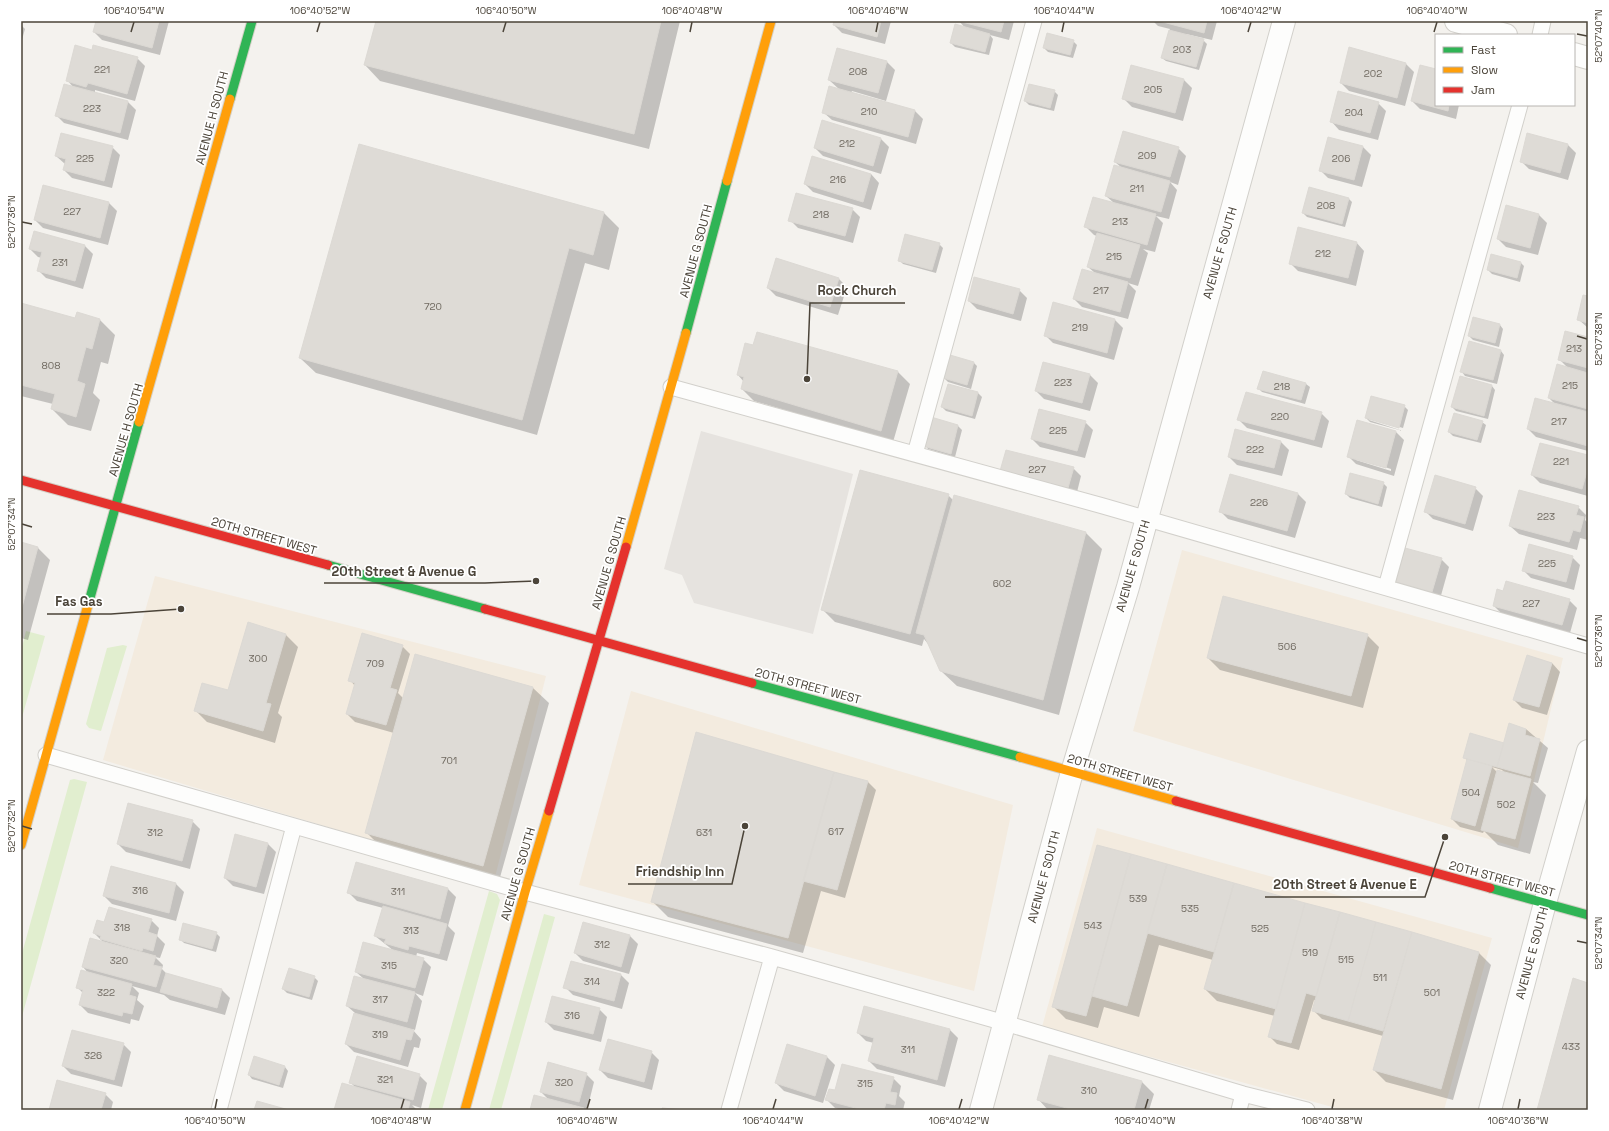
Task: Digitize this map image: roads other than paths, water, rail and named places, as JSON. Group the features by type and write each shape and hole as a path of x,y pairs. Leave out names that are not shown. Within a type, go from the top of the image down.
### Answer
{"street":[{"name":"AVENUE H SOUTH","path":"21,845 252,21"},
{"name":"AVENUE G SOUTH","path":"465,1110 525,892 600,640 771,21"},
{"name":"AVENUE F SOUTH","path":"981,1110 1072,772 1128,587 1284,21"},
{"path":"1456,21 1502,34"},
{"path":"1575,54 1588,58"},
{"name":"20TH STREET WEST","path":"21,480 1588,915"},
{"name":"AVENUE E SOUTH","path":"1490,1110 1545,903 1588,751"}],"lane":[{"path":"915,454 1034,21"},
{"path":"1540,34 1544,21"},
{"path":"1386,588 1520,106"},
{"path":"671,387 1146,519 1588,646"},
{"path":"46,755 525,892 772,957 1005,1023 1243,1094 1307,1110"},
{"path":"219,1110 294,826"},
{"path":"730,1110 772,957"},
{"path":"1239,1110 1243,1094"}],"place":[{"name":"Rock Church","path":"807,379"},
{"name":"20th Street & Avenue G","path":"536,581"},
{"name":"Fas Gas","path":"181,609"},
{"name":"Friendship Inn","path":"745,826"},
{"name":"20th Street & Avenue E","path":"1445,837"}]}
